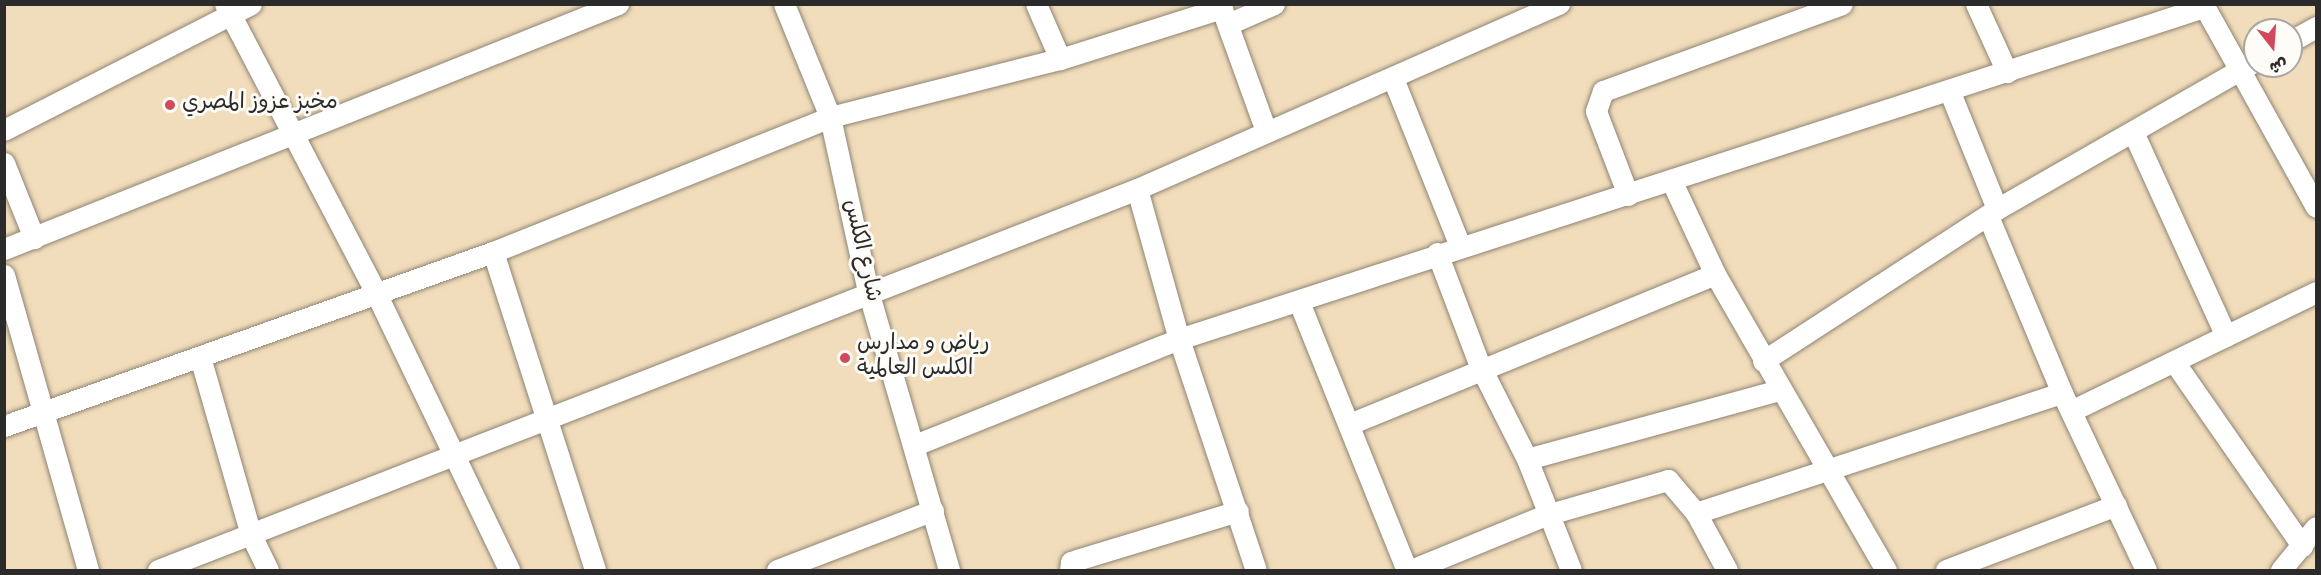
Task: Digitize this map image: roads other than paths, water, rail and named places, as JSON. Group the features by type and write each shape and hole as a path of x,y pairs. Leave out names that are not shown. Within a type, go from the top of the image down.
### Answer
{"street":[{"path":"4,130 228,10 251,4"},
{"name":"شارع الكلس","path":"784,4 830,117 868,291 915,444 949,570"},
{"path":"1036,4 1060,58"},
{"path":"4,426 200,357 375,291 493,252 830,117 1060,58 1223,12 1274,4"},
{"path":"158,570 452,455 548,421 868,291 1137,189 1266,131 1394,81 1559,4"},
{"path":"1628,195 1596,111 1603,91 1842,4"},
{"path":"1976,4 2007,72"},
{"path":"4,249 617,5"},
{"path":"915,444 1179,339 1299,302 1437,253 1628,195 2204,6 2243,58"},
{"path":"228,10 294,132 375,291 509,570"},
{"path":"1223,12 1266,131"},
{"path":"1763,361 1992,213 2243,68"},
{"path":"2254,78 2316,207"},
{"path":"1394,81 1460,246"},
{"path":"1950,90 1992,213 2066,402 2146,570"},
{"path":"2133,132 2226,336"},
{"path":"4,163 34,238"},
{"path":"1671,180 1715,274 1822,467 1886,570"},
{"path":"1137,189 1179,339 1256,570"},
{"path":"493,252 595,570"},
{"path":"1437,253 1480,366 1527,459 1546,515 1571,570"},
{"path":"1352,423 1480,366 1715,274"},
{"path":"4,275 46,411 84,569"},
{"path":"1696,513 1822,467 2066,402 2175,363 2316,292"},
{"path":"1299,302 1352,423 1409,570 1546,515 1668,480 1696,513 1727,570"},
{"path":"200,357 251,535 268,570"},
{"path":"2175,363 2302,546"},
{"path":"1527,459 1779,390"},
{"path":"1946,570 2116,505"},
{"path":"777,570 933,510"},
{"path":"1070,570 1071,562 1238,512"},
{"path":"2288,568 2316,527"}],"place":[{"name":"مخبز عزوز المصري","path":"170,105"},
{"name":"رياض و مدارس الكلس العالمية","path":"845,358"}]}
